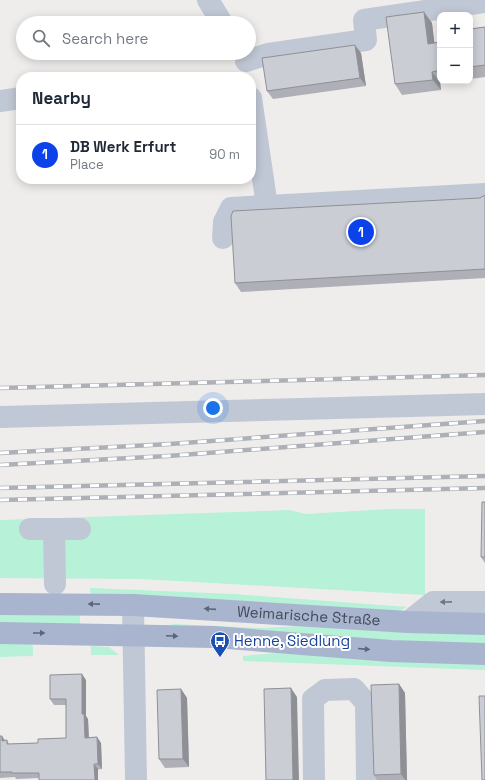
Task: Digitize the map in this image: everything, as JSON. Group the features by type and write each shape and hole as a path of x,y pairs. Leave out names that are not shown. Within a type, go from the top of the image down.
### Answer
{"main road":[{"name":"Weimarische Straße","path":"0,604 133,605 408,622 485,624"},
{"name":"Weimarische Straße","path":"0,633 133,634 214,637 391,651 485,654"}],"street":[{"path":"208,0 218,16"},
{"path":"256,59 268,54 366,40 364,20 485,2"},
{"path":"245,64 254,60"},
{"path":"0,101 16,99"},
{"path":"256,132 267,206"},
{"path":"224,238 224,222 231,208 485,194"},
{"path":"0,417 485,404"},
{"path":"30,529 80,529"},
{"path":"54,529 56,584"},
{"path":"408,622 433,602 485,602"},
{"path":"133,605 136,780"},
{"path":"314,780 313,699 325,690 354,689 366,703 367,780"}],"green space":[{"path":"389,509 425,509 425,595 141,579 0,578 0,520 289,510 306,514"},
{"path":"90,588 234,594 407,607 396,613 91,595"},
{"path":"80,613 80,624 0,625 0,614"},
{"path":"172,624 259,628 305,626 485,634 485,645 448,644 171,626"},
{"path":"27,642 33,646 33,656 0,657 0,643"},
{"path":"91,646 109,647 119,655 91,655"},
{"path":"276,653 485,663 485,670 243,661 243,656"}],"building":[{"path":"424,12 428,44 437,42 437,71 432,72 433,80 395,84 386,17"},
{"path":"485,27 485,65 473,67 473,29"},
{"path":"355,45 360,78 267,91 262,58"},
{"path":"485,195 485,269 235,283 231,216 233,211 480,198"},
{"path":"482,502 485,502 485,557 481,557"},
{"path":"82,674 82,714 84,714 85,738 97,737 98,764 94,764 95,780 39,780 39,773 0,772 0,736 2,736 2,741 7,740 7,744 38,743 38,739 66,738 66,699 50,699 50,675"},
{"path":"399,684 401,774 374,775 371,685"},
{"path":"291,688 293,780 266,780 264,689"},
{"path":"181,689 183,759 159,759 157,690"},
{"path":"479,696 485,696 485,780 482,780"}],"railway":[{"path":"0,388 485,375"},
{"path":"0,453 170,444 485,421"},
{"path":"0,465 168,456 485,432"},
{"path":"0,488 485,476"},
{"path":"0,500 485,488"}],"place":[{"name":"DB Werk Erfurt","path":"361,232"},
{"name":"Henne, Siedlung","path":"220,658"}]}
